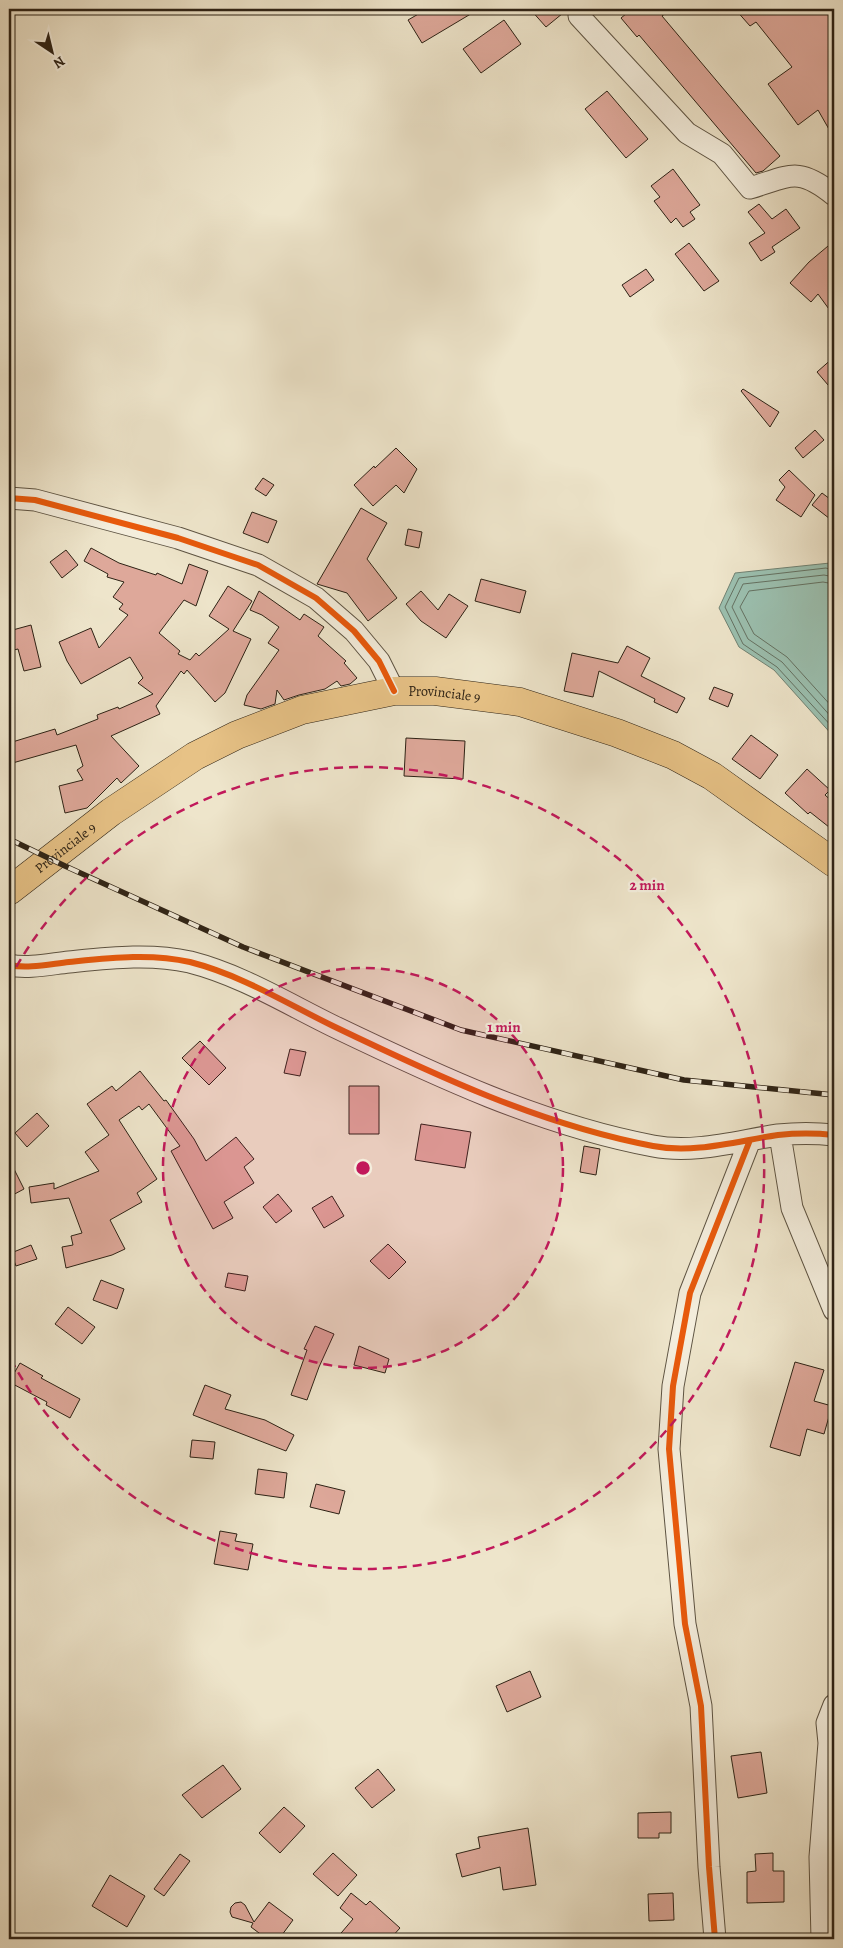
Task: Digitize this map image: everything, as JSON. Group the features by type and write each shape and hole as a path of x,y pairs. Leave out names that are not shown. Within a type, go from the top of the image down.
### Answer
{"main road":[{"name":"Provinciale 9","path":"9,891 110,812 195,756 237,735 302,710 394,691 444,692 520,702 569,716 645,744 673,755 712,776 834,863"}],"street":[{"path":"580,16 686,133 722,154 750,188 794,174 817,181 834,195"},
{"path":"9,498 35,500 178,538 258,565 316,598 354,631 379,661 394,691"},
{"path":"10,967 123,957 168,958 190,962 230,975 331,1025 464,1086 513,1105 588,1130 654,1146 671,1148 720,1145 780,1135 810,1133 834,1135"},
{"path":"780,1135 792,1208 834,1310"},
{"path":"715,1939 709,1867 701,1706 685,1624 669,1448 673,1386 690,1293 750,1140"},
{"path":"824,1936 820,1857 832,1744 826,1723 834,1705"}],"water":[{"path":"830,563 834,568 834,737 774,670 739,647 719,608 735,573"}],"building":[{"path":"427,9 479,9 422,43 408,20"},
{"path":"530,9 568,9 546,27"},
{"path":"632,9 671,9 662,16 780,156 763,171 756,173 639,35 637,37 621,18"},
{"path":"735,9 834,9 834,138 818,110 798,125 768,84 792,67 756,22 750,26"},
{"path":"504,20 521,44 481,73 463,49"},
{"path":"607,91 648,139 626,158 585,109"},
{"path":"673,169 700,205 690,212 695,219 683,227 676,218 671,223 654,201 660,197 651,186"},
{"path":"759,204 772,219 786,209 800,228 772,247 775,252 761,261 749,243 765,233 748,212"},
{"path":"834,241 834,316 818,294 811,302 790,283 809,262"},
{"path":"689,243 719,281 704,291 675,254"},
{"path":"646,269 654,280 630,297 622,285"},
{"path":"834,357 834,392 817,372"},
{"path":"743,389 779,412 770,427 741,391"},
{"path":"815,430 824,440 803,458 795,448"},
{"path":"396,448 417,469 404,493 396,485 373,506 354,485"},
{"path":"789,470 815,495 801,517 776,500 785,487 779,480"},
{"path":"263,478 274,485 266,496 255,489"},
{"path":"822,493 834,502 834,522 812,505"},
{"path":"361,508 387,523 367,559 397,598 368,621 347,593 317,584"},
{"path":"252,512 277,521 268,543 243,533"},
{"path":"408,529 422,532 419,548 405,545"},
{"path":"91,548 119,563 156,575 157,573 182,584 189,564 208,571 196,606 184,600 159,633 180,651 178,654 190,660 196,653 199,656 229,629 209,616 228,586 252,601 233,631 251,639 225,693 215,702 187,670 184,674 181,671 156,706 160,714 111,736 139,766 121,783 117,778 87,808 65,813 59,786 83,780 77,770 83,766 76,745 9,764 9,743 55,729 57,735 98,719 97,715 118,707 119,709 153,694 138,683 143,678 130,657 81,684 67,661 59,642 91,628 99,648 128,615 119,609 123,604 113,597 124,582 107,577 108,574 84,561"},
{"path":"66,550 78,565 62,578 50,562"},
{"path":"481,579 526,591 520,613 475,601"},
{"path":"259,591 300,620 304,614 324,627 318,636 346,661 344,663 357,678 350,684 341,686 337,681 325,689 284,700 277,690 275,704 261,709 244,705 247,695 279,650 268,643 279,627 262,615 250,610"},
{"path":"421,591 438,610 449,594 468,606 446,638 421,621 406,604"},
{"path":"31,625 41,667 24,671 18,649 9,651 9,631"},
{"path":"627,646 650,658 641,676 685,698 677,713 654,702 655,699 599,671 593,697 564,691 572,653 618,663"},
{"path":"714,687 733,694 728,707 709,699"},
{"path":"751,735 778,755 760,779 732,759"},
{"path":"406,738 465,741 463,779 404,776"},
{"path":"807,769 830,790 825,795 834,803 834,831 810,812 808,814 785,793"},
{"path":"200,1041 226,1068 209,1085 182,1058"},
{"path":"290,1049 306,1052 300,1076 284,1073"},
{"path":"140,1071 164,1101 166,1100 194,1139 206,1161 236,1137 254,1159 244,1167 254,1183 224,1202 233,1218 213,1229 171,1151 180,1146 149,1104 142,1110 139,1106 119,1120 157,1179 137,1193 142,1202 110,1220 125,1249 112,1255 66,1268 62,1247 73,1245 71,1236 82,1233 69,1198 31,1203 29,1187 54,1183 54,1189 99,1171 85,1152 109,1135 87,1104 112,1086 116,1091"},
{"path":"349,1086 379,1086 379,1134 349,1134"},
{"path":"37,1113 49,1126 27,1147 15,1133"},
{"path":"421,1124 471,1132 465,1168 415,1160"},
{"path":"584,1146 600,1149 596,1175 580,1172"},
{"path":"9,1159 24,1189 9,1197"},
{"path":"278,1194 292,1211 276,1223 263,1207"},
{"path":"332,1196 344,1216 324,1228 312,1208"},
{"path":"388,1244 406,1262 389,1279 370,1261"},
{"path":"31,1245 37,1259 16,1266 11,1253"},
{"path":"228,1273 248,1276 245,1291 225,1287"},
{"path":"101,1280 124,1289 117,1309 93,1300"},
{"path":"68,1307 95,1327 82,1344 55,1324"},
{"path":"315,1326 334,1334 307,1400 291,1395 307,1350 304,1349"},
{"path":"359,1346 389,1359 385,1373 354,1365"},
{"path":"795,1362 824,1370 814,1401 832,1406 824,1434 807,1429 800,1456 770,1447"},
{"path":"20,1363 43,1376 41,1378 80,1399 70,1418 46,1405 47,1402 9,1382"},
{"path":"205,1385 231,1395 225,1409 265,1420 294,1435 286,1451 193,1415"},
{"path":"192,1440 215,1442 213,1459 190,1457"},
{"path":"258,1469 287,1473 284,1498 255,1494"},
{"path":"316,1484 345,1491 339,1514 310,1507"},
{"path":"220,1531 237,1534 235,1541 253,1544 248,1570 214,1564"},
{"path":"530,1671 541,1697 507,1712 496,1686"},
{"path":"761,1752 767,1793 738,1798 731,1756"},
{"path":"223,1765 241,1789 202,1818 182,1795"},
{"path":"378,1769 395,1790 372,1808 355,1788"},
{"path":"284,1807 305,1826 280,1853 259,1833"},
{"path":"671,1812 671,1833 659,1833 659,1838 638,1838 638,1813"},
{"path":"528,1828 536,1885 503,1890 500,1867 462,1877 456,1854 480,1848 478,1837"},
{"path":"333,1853 357,1875 338,1896 313,1874"},
{"path":"773,1853 773,1871 784,1871 784,1902 747,1903 747,1872 756,1871 755,1854"},
{"path":"180,1854 190,1861 164,1896 154,1889"},
{"path":"110,1875 145,1896 127,1927 92,1906"},
{"path":"351,1893 366,1905 370,1901 400,1928 390,1939 336,1939 353,1919 340,1908"},
{"path":"673,1893 674,1920 649,1921 648,1894"},
{"path":"241,1902 245,1905 254,1922 269,1902 293,1920 279,1939 267,1939 251,1927 253,1923 232,1917 231,1907 235,1903"}],"railway":[{"path":"9,839 243,947 461,1030 684,1080 834,1095"}],"cycle path":[{"path":"9,498 35,500 178,538 258,565 316,598 354,631 379,661 394,691"},
{"path":"9,965 31,966 130,957 175,959 190,962 227,974 371,1044 450,1080 529,1112 611,1137 653,1146 700,1148 778,1135 834,1135"},
{"path":"715,1939 709,1867 701,1706 685,1624 669,1449 673,1386 690,1293 750,1140"}]}
